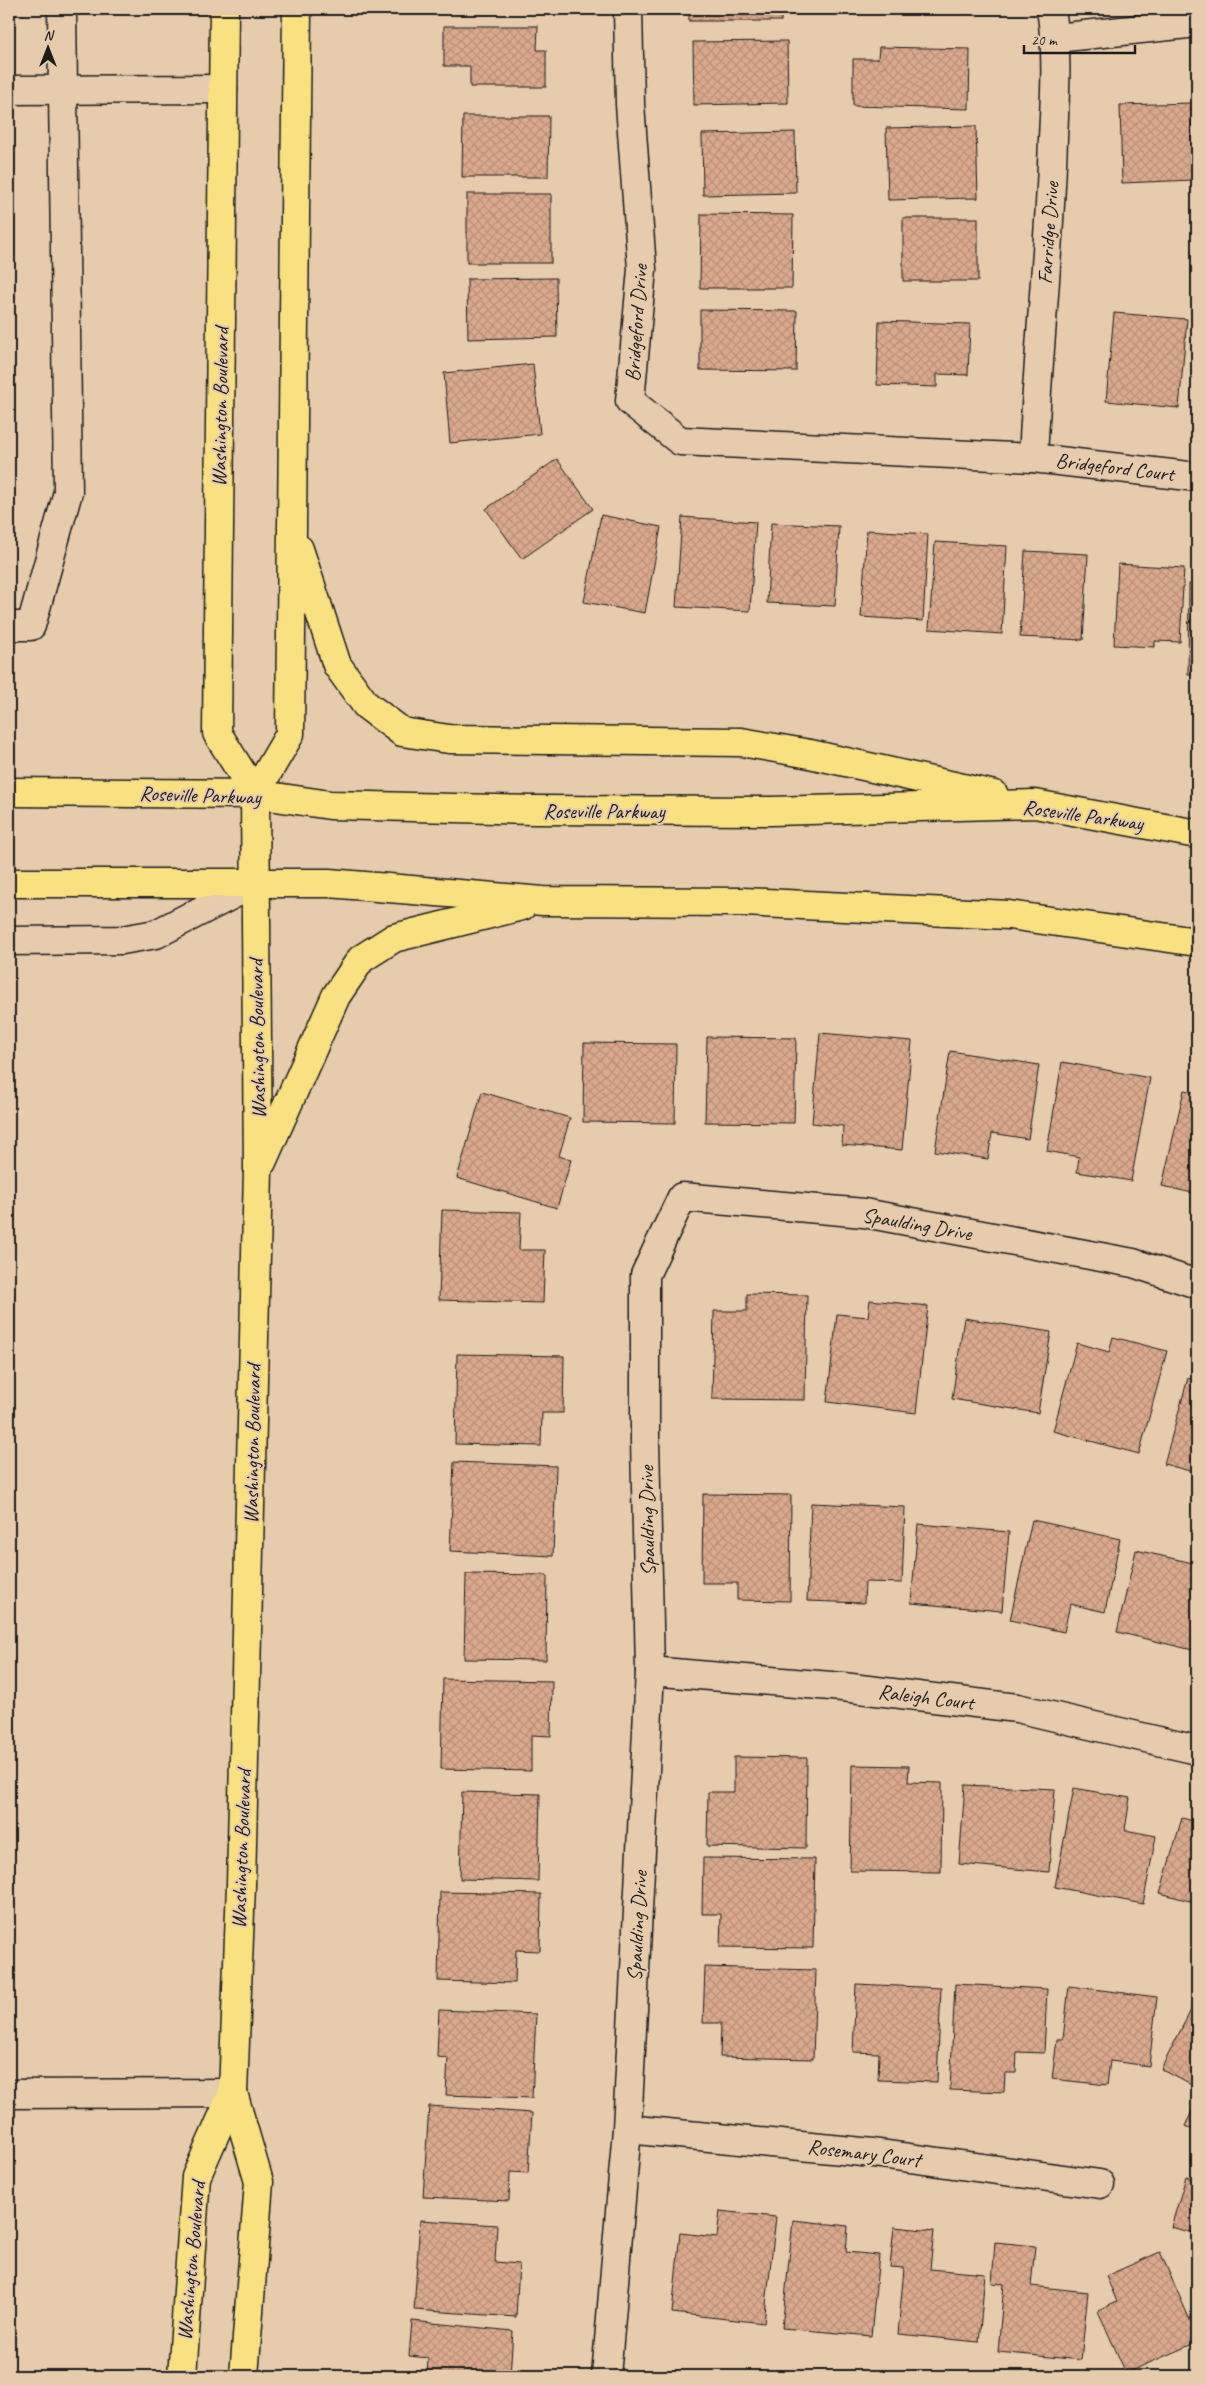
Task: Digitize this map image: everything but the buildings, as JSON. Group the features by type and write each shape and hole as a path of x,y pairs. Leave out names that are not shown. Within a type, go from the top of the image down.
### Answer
{"main road":[{"name":"Washington Boulevard","path":"224,9 217,733 256,794"},
{"name":"Washington Boulevard","path":"244,2376 259,2182 233,2094 241,1885 258,1170 256,794 290,734 298,9"},
{"path":"292,527 337,665 366,705 402,732 449,739 741,742 810,754 1034,804"},
{"name":"Roseville Parkway","path":"9,792 256,794 330,805 534,810 771,811 1034,804 1197,834"},
{"path":"9,883 329,883 543,901 743,902 1010,915 1197,942"},
{"path":"258,1170 336,996 361,959 394,938 543,901"},
{"name":"Washington Boulevard","path":"182,2376 196,2177 233,2094"}],"street":[{"path":"9,626 31,626 68,492 62,9"},
{"name":"Bridgeford Drive","path":"628,9 630,104 642,269 630,401 680,442 1033,458"},
{"name":"Farridge Drive","path":"1033,458 1038,359 1052,186 1056,38 1051,9"},
{"path":"1056,38 1197,23"},
{"path":"9,90 223,89"},
{"name":"Bridgeford Court","path":"1033,458 1197,477"},
{"path":"9,941 122,940 156,934 255,882"},
{"name":"Spaulding Drive","path":"606,2376 627,2129 650,1671 644,1440 644,1275 682,1197 864,1213 1133,1262 1197,1284"},
{"name":"Raleigh Court","path":"650,1671 843,1687 1017,1708 1197,1750"},
{"path":"9,2094 233,2094"},
{"name":"Rosemary Court","path":"627,2129 873,2153 1100,2184"}]}
